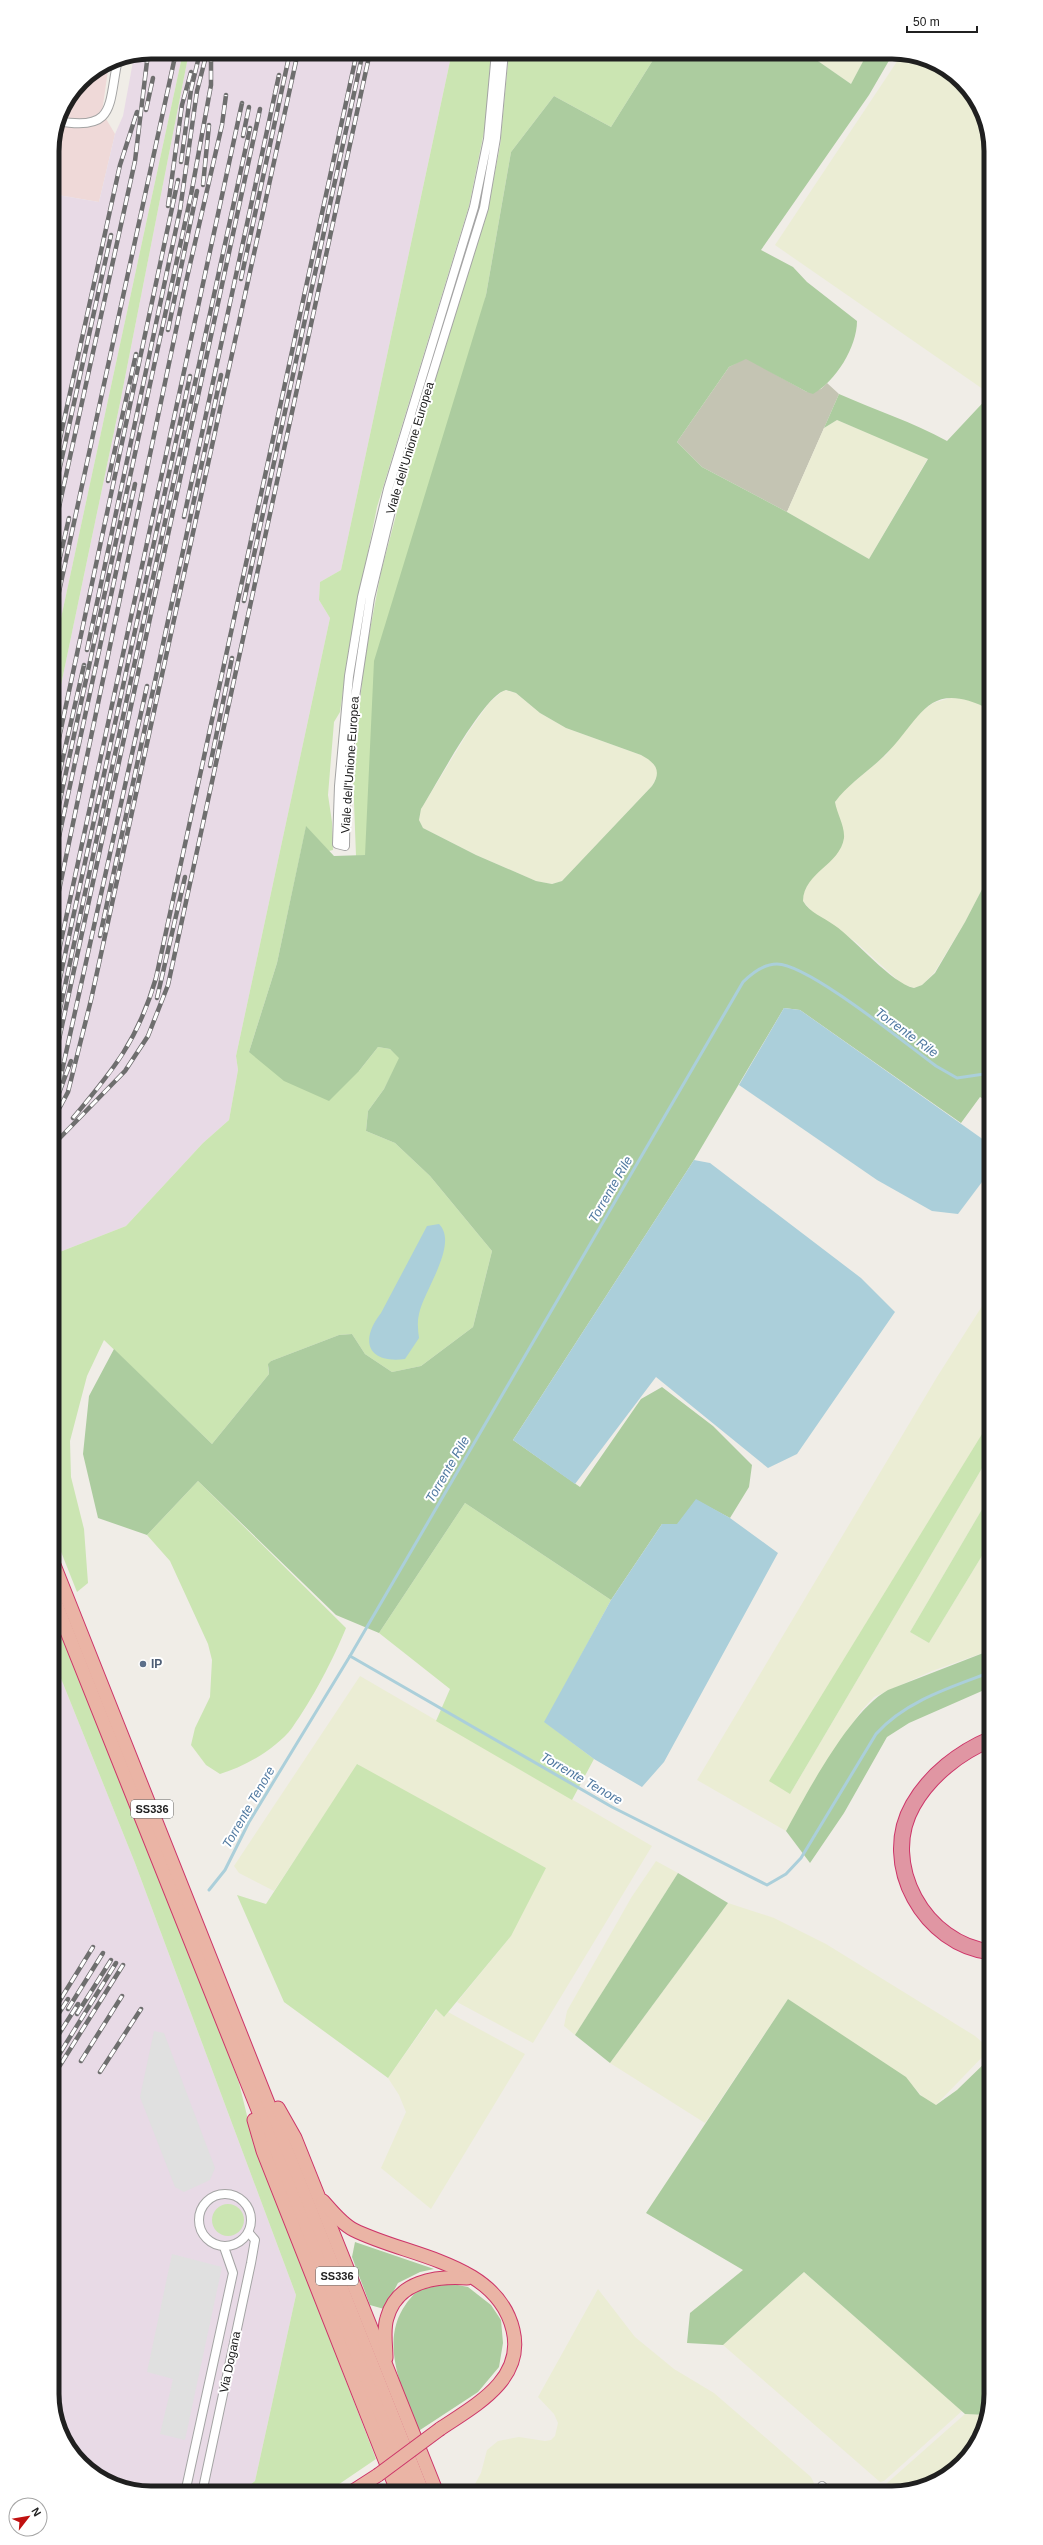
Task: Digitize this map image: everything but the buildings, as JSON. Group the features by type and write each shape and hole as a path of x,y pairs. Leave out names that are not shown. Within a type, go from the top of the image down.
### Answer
{"highway":[{"name":"SS336","path":"59,1578 407,2486"},
{"name":"SS336","path":"59,1611 420,2486"},
{"path":"984,1742 960,1755 934,1776 925,1788 913,1805 904,1829 902,1858 907,1881 917,1904 941,1933 970,1948 984,1951"},
{"path":"245,2061 295,2138 434,2486"},
{"path":"245,2061 263,2152 395,2486"},
{"path":"318,2195 353,2230 447,2265 473,2278 500,2299 509,2314 514,2335 513,2355 507,2373 495,2390 361,2486"},
{"path":"387,2367 387,2318 394,2301 407,2290 421,2282 443,2277 473,2278"},
{"path":"369,2486 378,2475"}],"street":[{"name":"Viale dell'Unione Europea","path":"495,59 488,139 474,207 388,489 362,597 348,692 339,786 337,844 345,846 346,783 354,704 373,584 394,494 484,208 496,138 503,59"},
{"path":"64,122 80,125 92,124 103,118 108,107 117,66"},
{"name":"Via Dogana","path":"187,2486 233,2273 232,2265 224,2247 211,2242 200,2226 199,2217 203,2206 216,2195 229,2194 238,2196 247,2204 251,2212 252,2223 249,2233 255,2240 252,2263 204,2486"},
{"path":"224,2247 237,2244 249,2233"}],"shaded area":[{"path":"152,59 181,59 59,628 59,195 99,202 115,134 123,116 133,61"},
{"path":"188,59 450,59 341,570 320,582 319,600 330,618 236,1056 238,1070 229,1120 203,1143 126,1226 59,1252 59,695 120,403"},
{"path":"815,59 864,59 851,84"},
{"path":"899,59 921,64 938,71 957,86 972,105 981,128 983,139 984,390 775,245"},
{"path":"108,70 102,112 115,134 99,202 59,195 59,145 66,116 78,95 95,78"},
{"path":"746,358 807,392 821,389 827,383 839,394 787,512 702,467 677,442 729,367"},
{"path":"837,420 928,458 869,559 787,512 824,428"},
{"path":"504,690 516,693 540,713 566,728 641,755 651,760 657,769 658,775 652,786 562,881 552,884 536,881 476,855 423,828 419,820 421,809 467,734 489,703"},
{"path":"950,698 968,699 984,707 984,885 965,922 934,973 922,985 914,988 902,984 856,942 812,912 803,901 803,894 810,879 833,858 842,845 835,802 842,792 886,755 917,715 933,703"},
{"path":"984,1303 984,1436 982,1434 790,1794 984,1465 984,1506 910,1632 929,1643 984,1553 984,1652 932,1671 874,1697 861,1711 816,1778 786,1831 697,1780 937,1377"},
{"path":"59,1673 135,1863 296,2295 255,2481 249,2486 145,2486 116,2479 95,2467 82,2454 69,2434 61,2412 59,2400"},
{"path":"360,1676 652,1846 533,2043 457,2002 511,1936 358,1764 274,1891 239,1873 234,1866"},
{"path":"656,1861 678,1873 575,2035 564,2026 567,2011 631,1898"},
{"path":"728,1903 774,1918 826,1944 975,2036 984,2044 984,2055 936,2105 926,2101 913,2086 788,1999 705,2123 610,2063"},
{"path":"437,2009 444,2017 448,2012 525,2054 431,2209 381,2168 406,2112 399,2095 388,2078"},
{"path":"154,2031 164,2033 215,2168 210,2180 184,2192 175,2187 140,2097"},
{"path":"172,2254 222,2267 185,2440 160,2434 173,2379 147,2372"},
{"path":"804,2272 962,2411 884,2481 880,2482 723,2345"},
{"path":"598,2289 635,2337 674,2369 714,2393 811,2477 814,2483 813,2486 473,2486 481,2473 487,2450 498,2441 519,2437 545,2441 551,2440 555,2436 558,2423 554,2414 538,2397"},
{"path":"965,2414 981,2415 977,2429 968,2445 948,2467 938,2474 915,2483 892,2486 885,2486"}],"green space":[{"path":"181,59 188,59 120,403 59,695 59,628"},
{"path":"450,59 490,59 486,122 469,206 377,507 350,642 340,712 334,722 328,795 332,822 333,850 329,851 306,827 277,963 249,1052 359,1071 378,1047 390,1049 400,1058 384,1089 368,1111 366,1131 395,1143 430,1176 492,1251 473,1327 421,1366 392,1372 365,1354 352,1334 339,1335 271,1361 268,1367 269,1374 212,1444 104,1340 87,1376 70,1441 71,1477 84,1529 88,1583 77,1592 59,1547 59,1252 126,1226 203,1143 229,1120 238,1070 236,1056 330,618 319,600 320,582 341,570"},
{"path":"508,59 654,59 611,127 554,96 511,152 486,295 365,855 356,856 353,775 364,661 381,572 414,447 487,213 500,146"},
{"path":"654,59 815,59 851,84 864,59 890,59 869,95 761,250 793,267 807,282 857,321 853,342 844,362 830,381 813,394 746,359 729,367 677,442 702,467 787,512 869,559 928,459 837,420 824,428 839,394 907,422 947,441 984,401 984,707 969,701 952,698 939,700 928,706 884,756 846,789 835,802 844,834 841,847 830,862 815,875 809,883 805,891 803,901 813,912 843,932 884,970 905,984 914,988 922,985 935,973 965,922 984,885 984,1099 980,1097 961,1123 800,1010 784,1008 694,1160 513,1440 580,1487 641,1399 662,1387 713,1426 752,1465 749,1487 730,1518 696,1500 677,1525 662,1524 611,1600 465,1503 379,1633 336,1615 198,1481 147,1535 98,1518 83,1454 89,1396 114,1349 212,1444 269,1374 268,1364 271,1361 339,1335 352,1334 365,1354 392,1372 421,1366 473,1327 492,1251 430,1176 395,1143 366,1131 368,1111 384,1089 399,1058 390,1049 378,1047 359,1071 329,1101 284,1081 249,1052 277,963 306,826 334,856 365,855 374,661 486,295 511,152 554,96 611,127","holes":["506,690 516,693 540,713 566,728 641,755 654,764 657,772 657,776 652,786 562,881 552,884 536,881 476,855 423,828 419,820 421,809 460,743 485,707 497,695"]},
{"path":"982,1434 984,1436 984,1465 790,1794 769,1781"},
{"path":"198,1481 346,1628 322,1680 292,1728 269,1750 239,1767 220,1774 206,1765 191,1745 195,1728 210,1697 212,1660 208,1644 170,1561 147,1535"},
{"path":"465,1503 611,1600 545,1722 594,1759 572,1800 436,1721 450,1689 379,1633"},
{"path":"984,1506 984,1553 929,1643 910,1632"},
{"path":"59,1628 223,2039 239,2083 252,2136 376,2459 336,2486 249,2486 255,2481 296,2295 135,1863 59,1673"},
{"path":"984,1653 984,1690 909,1723 887,1737 844,1813 810,1863 786,1831 818,1774 845,1733 859,1715 874,1700 888,1690"},
{"path":"357,1764 546,1868 511,1936 444,2017 436,2009 388,2078 284,2002 237,1895 266,1904"},
{"path":"678,1873 728,1903 610,2063 575,2035"},
{"path":"788,1999 906,2077 920,2095 936,2105 957,2090 984,2064 984,2394 981,2415 965,2414 804,2272 723,2345 687,2343 690,2313 743,2270 646,2213"},
{"path":"225,2204 231,2204 241,2211 244,2220 243,2226 237,2233 231,2236 225,2236 215,2229 212,2223 212,2217 219,2207"},
{"path":"355,2242 434,2269 420,2272 398,2283 384,2309 370,2305 352,2257"},
{"path":"447,2283 468,2287 491,2305 501,2320 503,2343 499,2367 478,2392 417,2432 400,2384 394,2351 394,2335 398,2319 406,2304 420,2289 428,2285"}],"water":[{"path":"784,1008 800,1010 984,1140 984,1179 958,1214 932,1211 877,1180 739,1085"},
{"path":"694,1160 710,1163 861,1278 895,1312 797,1454 768,1468 656,1377 575,1484 513,1440"},
{"path":"439,1224 444,1233 445,1243 443,1255 419,1314 419,1338 405,1359 392,1360 383,1358 375,1354 369,1341 374,1323 381,1313 427,1226"},
{"path":"696,1499 730,1518 778,1553 664,1762 642,1787 594,1759 544,1722 611,1600 662,1524 677,1524"}],"waterway":[{"name":"Torrente Rile","path":"209,1890 225,1870 249,1822 350,1656 743,982 762,967 772,964 792,967 833,990 936,1066 957,1078 984,1074"},
{"name":"Torrente Tenore","path":"350,1656 612,1807 767,1885 786,1874 801,1858 876,1734 888,1722 901,1712 929,1696 984,1674"}],"railway":[{"path":"59,507 135,161 147,59"},
{"path":"59,592 174,59"},
{"path":"181,162 191,90 198,59"},
{"path":"87,650 180,210 197,91 205,59"},
{"path":"59,805 191,195 211,85 211,59"},
{"path":"241,279 288,59"},
{"path":"59,1109 68,1092 91,1000 296,59"},
{"path":"73,1118 113,1069 133,1037 149,1000 156,978 355,59"},
{"path":"244,601 361,59"},
{"path":"59,1139 125,1071 148,1036 168,985 368,59"},
{"path":"168,206 182,105 191,72"},
{"path":"184,517 279,75"},
{"path":"146,110 153,78"},
{"path":"59,890 186,282 222,125 226,95"},
{"path":"59,951 242,103"},
{"path":"243,136 249,107"},
{"path":"59,1040 260,109"},
{"path":"59,443 120,165 137,112"},
{"path":"203,185 209,125"},
{"path":"59,1014 250,128"},
{"path":"59,738 178,180"},
{"path":"168,330 197,191"},
{"path":"59,471 111,235"},
{"path":"108,481 136,354"},
{"path":"100,936 221,375"},
{"path":"59,983 190,376"},
{"path":"59,837 135,484"},
{"path":"59,562 69,518"},
{"path":"210,766 232,658"},
{"path":"59,775 84,665"},
{"path":"60,1080 147,686"},
{"path":"157,998 185,877"},
{"path":"59,1093 71,1061"},
{"path":"59,2002 93,1947"},
{"path":"68,2009 103,1953"},
{"path":"77,2014 111,1960"},
{"path":"59,2055 116,1963"},
{"path":"59,2067 123,1965"},
{"path":"81,2061 122,1996"},
{"path":"59,2013 68,1999"},
{"path":"59,2034 78,2004"},
{"path":"100,2072 141,2009"}],"place":[{"name":"IP","path":"143,1664"}]}
